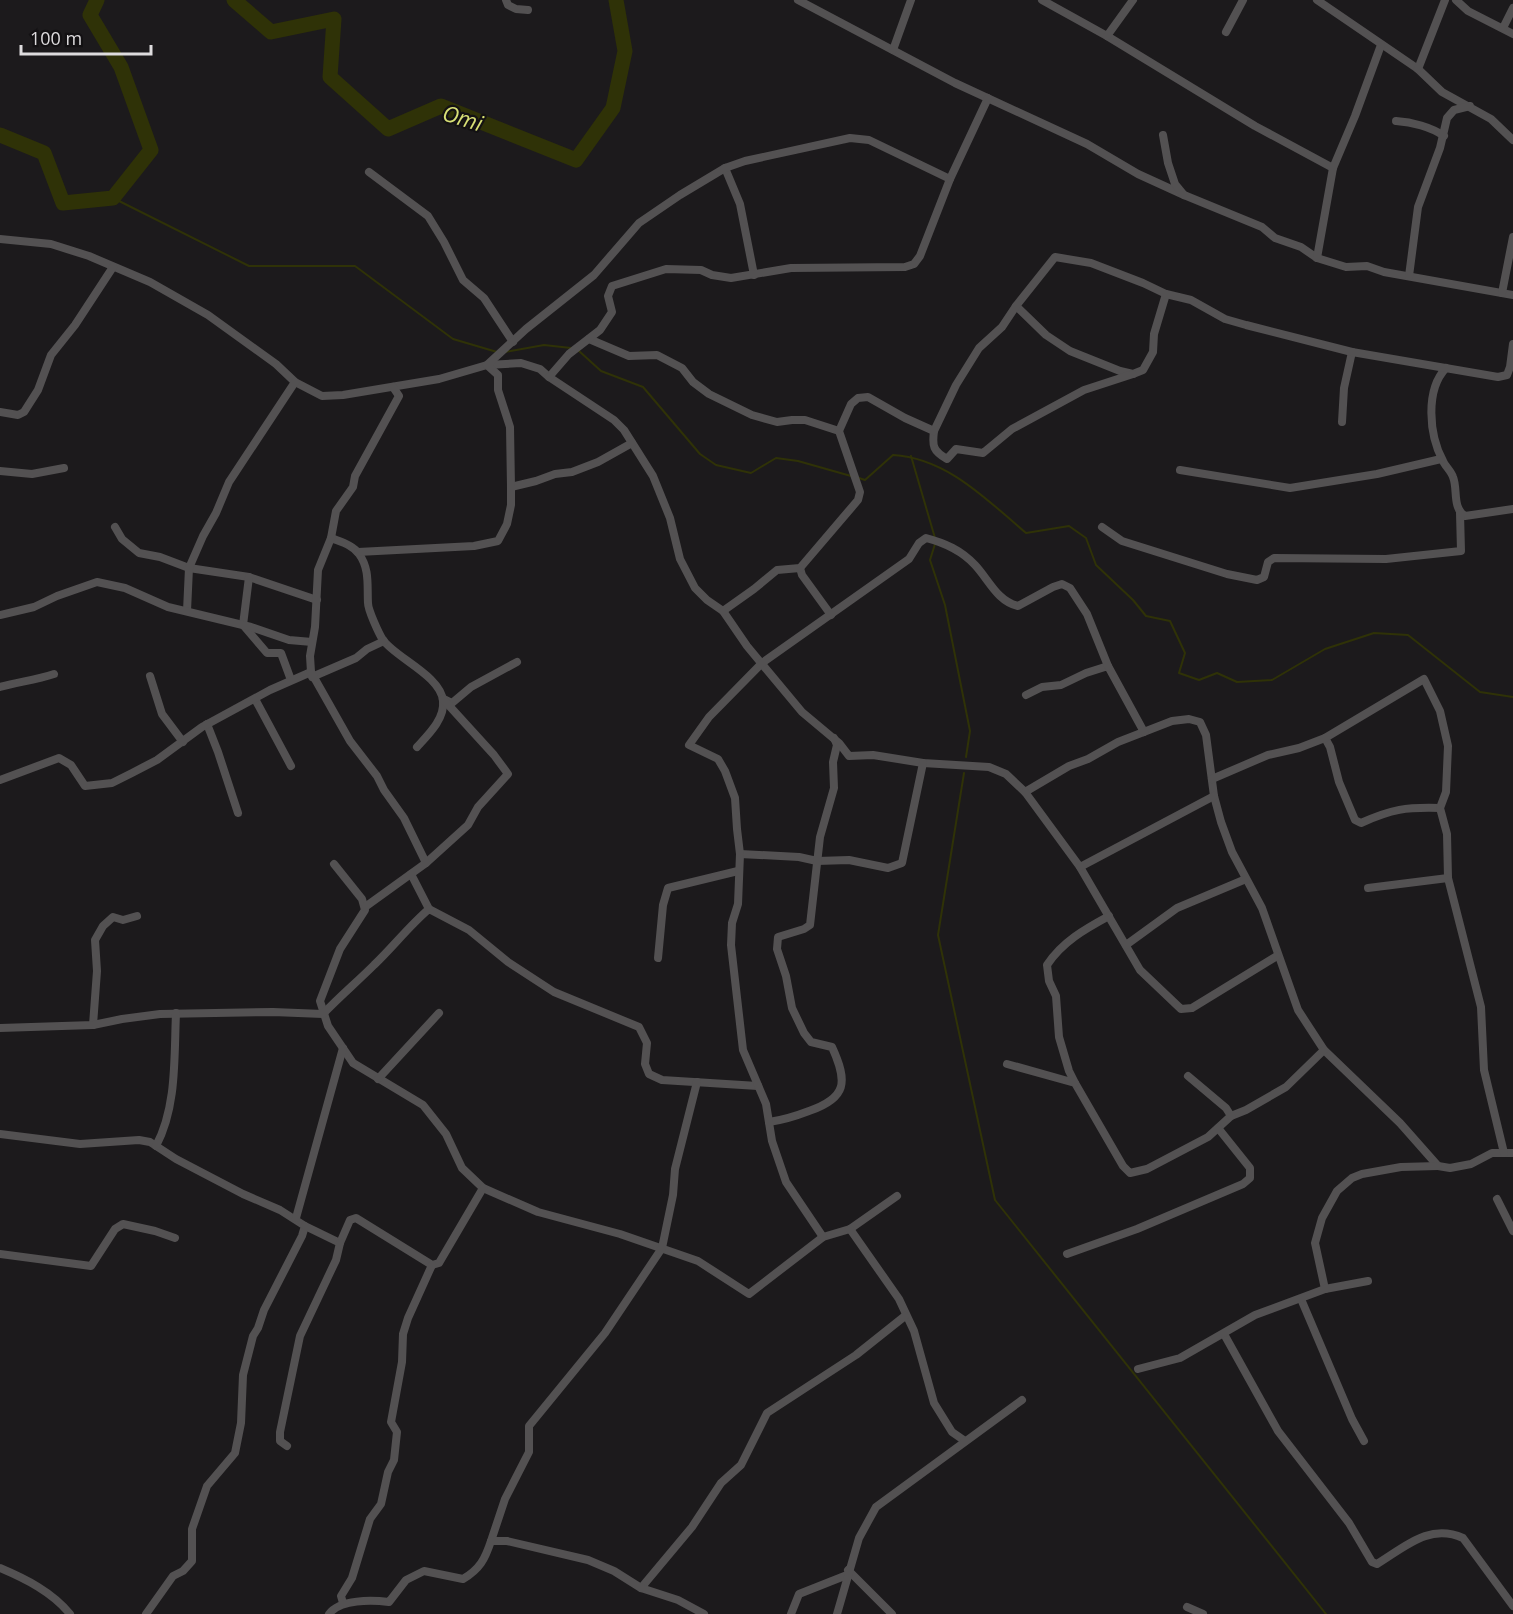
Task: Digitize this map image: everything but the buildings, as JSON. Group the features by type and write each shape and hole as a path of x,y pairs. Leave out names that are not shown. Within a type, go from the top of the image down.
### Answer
{"street":[{"path":"506,0 508,5 516,9 528,10"},
{"path":"798,0 988,98 1087,144 1138,174 1262,227 1275,238 1301,247 1317,258 1346,267 1367,266 1384,272 1513,296"},
{"path":"893,50 911,0"},
{"path":"1042,0 1107,36 1255,126 1333,168"},
{"path":"1107,36 1133,0"},
{"path":"1226,32 1243,0"},
{"path":"1317,0 1418,69 1442,92 1491,119 1513,140"},
{"path":"1418,69 1445,0"},
{"path":"1456,0 1468,11 1513,34"},
{"path":"1503,28 1513,8"},
{"path":"1317,258 1333,168 1356,116 1381,45"},
{"path":"549,377 569,354 600,330 612,312 608,296 612,286 666,269 701,270 712,275 731,278 780,268 859,266 890,269 914,264 920,256 950,179 988,98"},
{"path":"1409,276 1419,207 1444,136 1447,118 1454,110 1470,106"},
{"path":"1396,121 1409,122 1435,130 1444,136"},
{"path":"1162,135 1175,184 1184,195"},
{"path":"487,365 594,275 639,224 680,195 725,168 745,161 850,138 869,140 950,179"},
{"path":"725,168 740,204 754,275"},
{"path":"369,172 428,216 463,280 484,298 513,342"},
{"path":"1502,293 1513,237"},
{"path":"0,239 51,244 89,256 150,282 208,315 276,364 295,382 322,396 440,379 487,365 521,363 540,369 614,420 624,430 653,476 670,518 685,573 695,588 706,600 723,611 747,646 802,712 834,738 849,756 873,755 922,763 988,766 1006,774 1025,792 1080,867 1140,970 1181,1009 1192,1008 1277,956"},
{"path":"1166,294 1155,334 1153,352 1143,370 1083,390 1012,429 983,453 956,449 947,459 936,453 932,445 934,431 956,385 979,348 1002,327 1055,257 1091,263 1166,294 1191,300 1225,319 1352,352 1498,377 1510,377 1513,344"},
{"path":"0,412 18,415 24,412 38,390 51,355 75,325 113,267"},
{"path":"1016,306 1046,334 1070,351 1133,374"},
{"path":"589,339 629,356 657,355 682,368 693,382 709,394 752,415 777,422 805,420 839,431"},
{"path":"1342,422 1344,388 1352,352"},
{"path":"358,552 490,544 498,541 507,524 511,505 510,427 498,390 498,375 487,365"},
{"path":"1102,526 1122,541 1227,574 1257,580 1264,577 1268,562 1274,558 1386,560 1461,551 1460,513 1453,477 1442,459 1430,419 1437,377 1446,368"},
{"path":"187,611 189,568 229,482 295,382"},
{"path":"393,387 399,396 355,476 353,488 336,511 331,538 318,570 312,642 312,674 350,741 377,776 404,818 426,862"},
{"path":"723,611 777,570 800,568 858,500 860,492 852,463 839,431 851,404 858,398 868,397 934,431"},
{"path":"512,488 555,474 572,472 598,462 632,443"},
{"path":"1180,470 1290,488 1377,474 1442,459"},
{"path":"0,471 32,474 64,468"},
{"path":"1460,513 1465,516 1513,509"},
{"path":"115,527 122,539 139,553 160,557 189,568 249,577 317,600"},
{"path":"331,538 349,545 358,552 365,565 368,579 368,605 384,641 411,664 418,667 508,774 478,807 468,825 411,874 365,907"},
{"path":"823,1237 786,1182 772,1141 766,1104 743,1050 731,945 732,923 738,904 740,854 735,798 718,759 689,745 710,717 762,663 909,559 919,543 926,538 950,545 974,564 1001,597 1010,604 1018,606 1062,584 1070,588 1087,614 1108,666 1144,732"},
{"path":"800,568 802,575 831,615"},
{"path":"249,577 243,625 267,653 281,653 291,680"},
{"path":"0,615 34,607 97,582 125,588 168,607 243,625 289,640 312,642"},
{"path":"0,780 59,758 71,765 85,786 112,783 157,760 207,724 291,680 356,658 384,641"},
{"path":"443,699 452,704 471,687 517,662"},
{"path":"1026,695 1042,687 1061,685 1108,666"},
{"path":"0,687 54,674"},
{"path":"150,676 162,714 183,742"},
{"path":"1212,779 1268,755 1299,748 1325,738 1424,679 1440,711 1448,746 1446,792 1440,808 1448,834 1448,878 1481,1007 1484,1070 1508,1153 1492,1153 1471,1164 1450,1168 1401,1167 1362,1174 1352,1179 1337,1191 1322,1218 1315,1243 1325,1289"},
{"path":"255,699 291,766"},
{"path":"417,747 434,729 443,709 443,699"},
{"path":"1025,792 1069,766 1144,732 1172,721 1189,719 1200,722 1206,735 1214,796 1221,822 1232,852 1262,908 1277,956 1298,1010 1324,1050 1400,1123 1438,1166"},
{"path":"207,724 238,813"},
{"path":"769,1122 788,1119 826,1106 837,1098 841,1090 841,1070 832,1047 811,1042 792,1008 777,949 778,937 810,925 820,837 834,788 833,762 837,745 834,738"},
{"path":"1325,738 1330,747 1339,782 1355,820 1361,823 1382,814 1409,807 1440,808"},
{"path":"740,854 799,856 817,861 849,860 888,868 902,863 922,763"},
{"path":"1080,867 1214,796"},
{"path":"334,864 362,899 365,907 364,914 351,931 330,969 320,1000 328,1026 353,1063 423,1105 446,1134 462,1168 483,1188 538,1212 620,1234 698,1261 749,1293 823,1237 850,1229 897,1196"},
{"path":"658,958 663,905 668,888 738,872"},
{"path":"411,874 429,909 468,930 508,962 554,992 639,1028 648,1043 645,1064 649,1074 662,1080 759,1086"},
{"path":"1368,888 1448,878"},
{"path":"1126,945 1177,908 1246,879"},
{"path":"0,1028 93,1025 122,1018 176,1013 323,1014 374,965 407,928 429,909"},
{"path":"93,1025 98,971 95,940 103,926 112,917 123,920 137,916"},
{"path":"1109,916 1069,940 1047,965 1049,981 1056,996 1059,1037 1069,1071 1123,1166 1130,1173 1147,1169 1171,1158 1208,1137 1231,1116 1286,1087 1324,1050"},
{"path":"156,1146 167,1123 173,1074 176,1013"},
{"path":"378,1078 439,1013"},
{"path":"296,1218 343,1048"},
{"path":"1007,1064 1075,1083"},
{"path":"1188,1076 1226,1108 1231,1116"},
{"path":"329,1614 334,1608 343,1604 389,1602 406,1580 424,1571 463,1579 475,1572 484,1561 505,1500 529,1452 529,1426 605,1333 662,1248 673,1195 675,1169 697,1082"},
{"path":"1067,1254 1137,1229 1243,1184 1250,1178 1250,1168 1218,1128"},
{"path":"0,1134 80,1144 139,1140 150,1142 176,1159 243,1194 296,1218 305,1226 340,1243"},
{"path":"286,1446 280,1441 280,1432 300,1336 336,1260 340,1243 350,1220 356,1218 432,1264 439,1263 483,1188"},
{"path":"1497,1199 1513,1231"},
{"path":"0,1254 91,1266 115,1229 123,1224 175,1238"},
{"path":"146,1614 173,1576 183,1571 192,1561 192,1528 207,1486 235,1453 241,1423 243,1375 253,1336 305,1226"},
{"path":"850,1229 899,1299 914,1331 934,1402 952,1432 965,1441"},
{"path":"343,1604 341,1596 352,1578 370,1519 381,1504 388,1472 394,1461 397,1432 391,1422 402,1362 403,1334 432,1264"},
{"path":"1138,1369 1180,1358 1255,1314 1325,1289 1368,1281"},
{"path":"1301,1299 1352,1419 1365,1441"},
{"path":"641,1588 692,1527 721,1483 741,1465 767,1413 856,1355 906,1316"},
{"path":"1224,1334 1278,1431 1349,1523 1372,1562 1377,1564 1411,1541 1429,1534 1453,1534 1463,1538 1513,1606"},
{"path":"837,1614 859,1538 876,1507 1022,1400"},
{"path":"491,1541 507,1541 588,1560 615,1570 641,1588 678,1600 704,1614"},
{"path":"0,1568 25,1579 54,1598 70,1614"},
{"path":"791,1614 799,1594 848,1572"},
{"path":"848,1572 892,1614"},
{"path":"1187,1607 1203,1614"}],"waterway":[{"name":"Omi","path":"0,135 44,153 63,203 113,198 151,150 121,67 90,15 97,0"},
{"name":"Omi","path":"234,0 271,32 334,19 330,77 388,129 441,106 576,160 613,108 625,51 616,0"},
{"path":"113,198 249,266 355,266 453,339 497,352"},
{"path":"505,352 544,345 571,348"},
{"path":"579,351 601,371 643,387 700,454 716,465 751,473 776,458 798,461 851,476"},
{"path":"859,478 865,480 893,455 913,458 949,472 981,495 1026,533 1069,526 1086,538 1096,565 1133,600 1146,616 1170,621 1185,653 1179,673 1199,680 1217,673 1237,682 1272,680 1325,649 1374,633 1408,635 1480,692 1513,697"},
{"path":"911,456 935,538"},
{"path":"935,544 930,560 945,605 970,731 966,757"},
{"path":"964,773 938,935 995,1200 1326,1614"}]}
